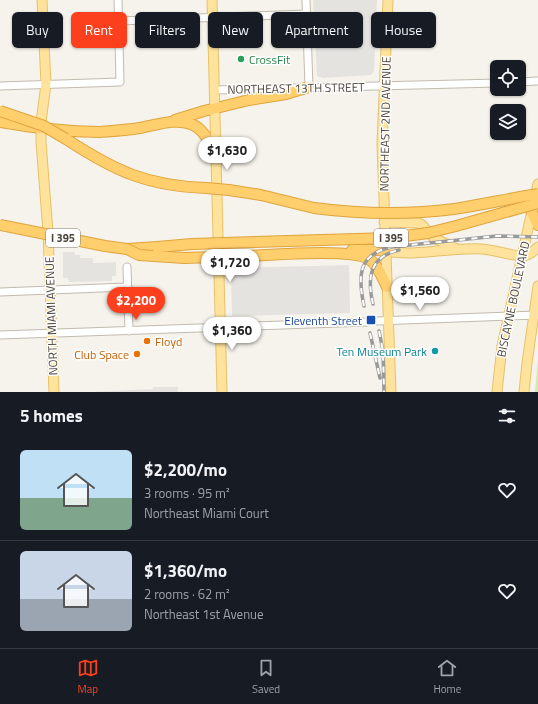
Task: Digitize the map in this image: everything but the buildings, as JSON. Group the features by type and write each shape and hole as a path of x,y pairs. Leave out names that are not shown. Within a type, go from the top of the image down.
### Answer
{"highway":[{"path":"0,122 41,129 101,132 140,128 171,121 180,117 214,108 286,94 309,87"},
{"name":"I 395","path":"0,111 44,126 96,158 127,174 139,178 178,186 229,190 254,194 314,208 354,212 411,213 454,209 538,194"},
{"path":"171,121 185,122 198,127 215,150"},
{"name":"I 395","path":"0,225 115,248 390,238 428,233 538,203"},
{"path":"532,213 538,224"},
{"path":"127,248 139,255 171,257 338,253 360,255 369,260 378,268 387,287"},
{"path":"338,253 350,250 386,251"}],"main road":[{"name":"NORTH MIAMI AVENUE","path":"42,0 46,84 41,129 48,232 54,392"},
{"path":"212,0 212,12"},
{"name":"NORTHEAST 2ND AVENUE","path":"388,0 382,142 391,392"},
{"path":"213,48 222,392"},
{"name":"BISCAYNE BOULEVARD","path":"497,392 502,346 538,184"},
{"path":"384,222 418,223 422,225 434,238 456,249"},
{"path":"386,251 399,253 456,249 491,250 522,256 530,254 538,247"},
{"name":"BISCAYNE BOULEVARD","path":"524,392 527,363 536,315 538,286"}],"street":[{"path":"118,0 118,12"},
{"path":"306,0 306,12"},
{"path":"127,20 208,17"},
{"path":"0,86 120,82 119,48"},
{"path":"307,48 309,87"},
{"path":"526,82 538,81"},
{"name":"NORTHEAST 13TH STREET","path":"215,90 490,83"},
{"path":"126,267 129,331"},
{"path":"0,292 127,287"},
{"path":"377,322 536,315"},
{"path":"0,335 367,322"}],"green space":[{"path":"538,358 538,392 535,392"}],"shaded area":[{"path":"313,0 377,0 376,12 371,12 371,48 375,48 374,71 371,75 323,78 317,76 316,48 363,48 363,12 314,12"},
{"path":"63,252 75,252 75,255 80,255 80,258 93,258 93,263 116,262 116,276 112,276 112,281 69,282 68,278 63,278"},
{"path":"349,265 350,313 232,316 231,268"},
{"path":"153,387 178,387 178,392 93,392 153,389"}],"railway":[{"path":"364,306 361,286 362,269 366,262 380,251 391,247 497,236 538,237"},
{"path":"373,304 370,286 372,270 381,258 389,253 399,250"},
{"path":"379,331 383,351 384,392"},
{"path":"370,333 380,378"}],"place":[{"name":"CrossFit","path":"241,59"},
{"name":"Eleventh Street","path":"371,320"},
{"name":"Floyd","path":"147,341"},
{"name":"Ten Museum Park","path":"435,351"},
{"name":"Club Space","path":"137,354"}]}
